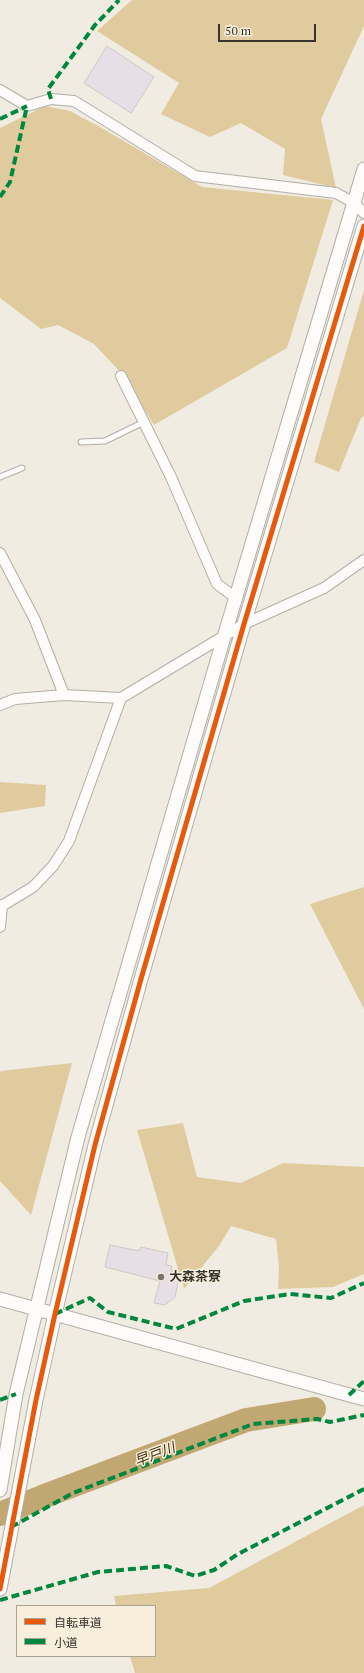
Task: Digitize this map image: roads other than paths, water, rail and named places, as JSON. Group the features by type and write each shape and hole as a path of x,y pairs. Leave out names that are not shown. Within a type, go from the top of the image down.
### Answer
{"street":[{"path":"0,90 27,106 51,99 74,101 195,176 336,193 354,203 364,213"},
{"path":"0,1490 16,1394 78,1136 224,637 364,169"},
{"path":"0,1588 18,1489 55,1314 95,1145 244,624 364,226"},
{"path":"121,376 171,477 217,584 236,598"},
{"path":"0,553 35,620 64,695"},
{"path":"0,704 15,699 64,695 121,698 244,624 324,588 364,560"},
{"path":"0,927 1,906 33,887 53,866 69,841 121,698"},
{"path":"0,1299 364,1399"}],"lane":[{"path":"81,442 105,441 144,422"},
{"path":"0,477 22,468"}],"waterway":[{"name":"早戸川","path":"0,1514 246,1420 314,1409"}],"place":[{"name":"大森茶寮","path":"161,1277"}]}
